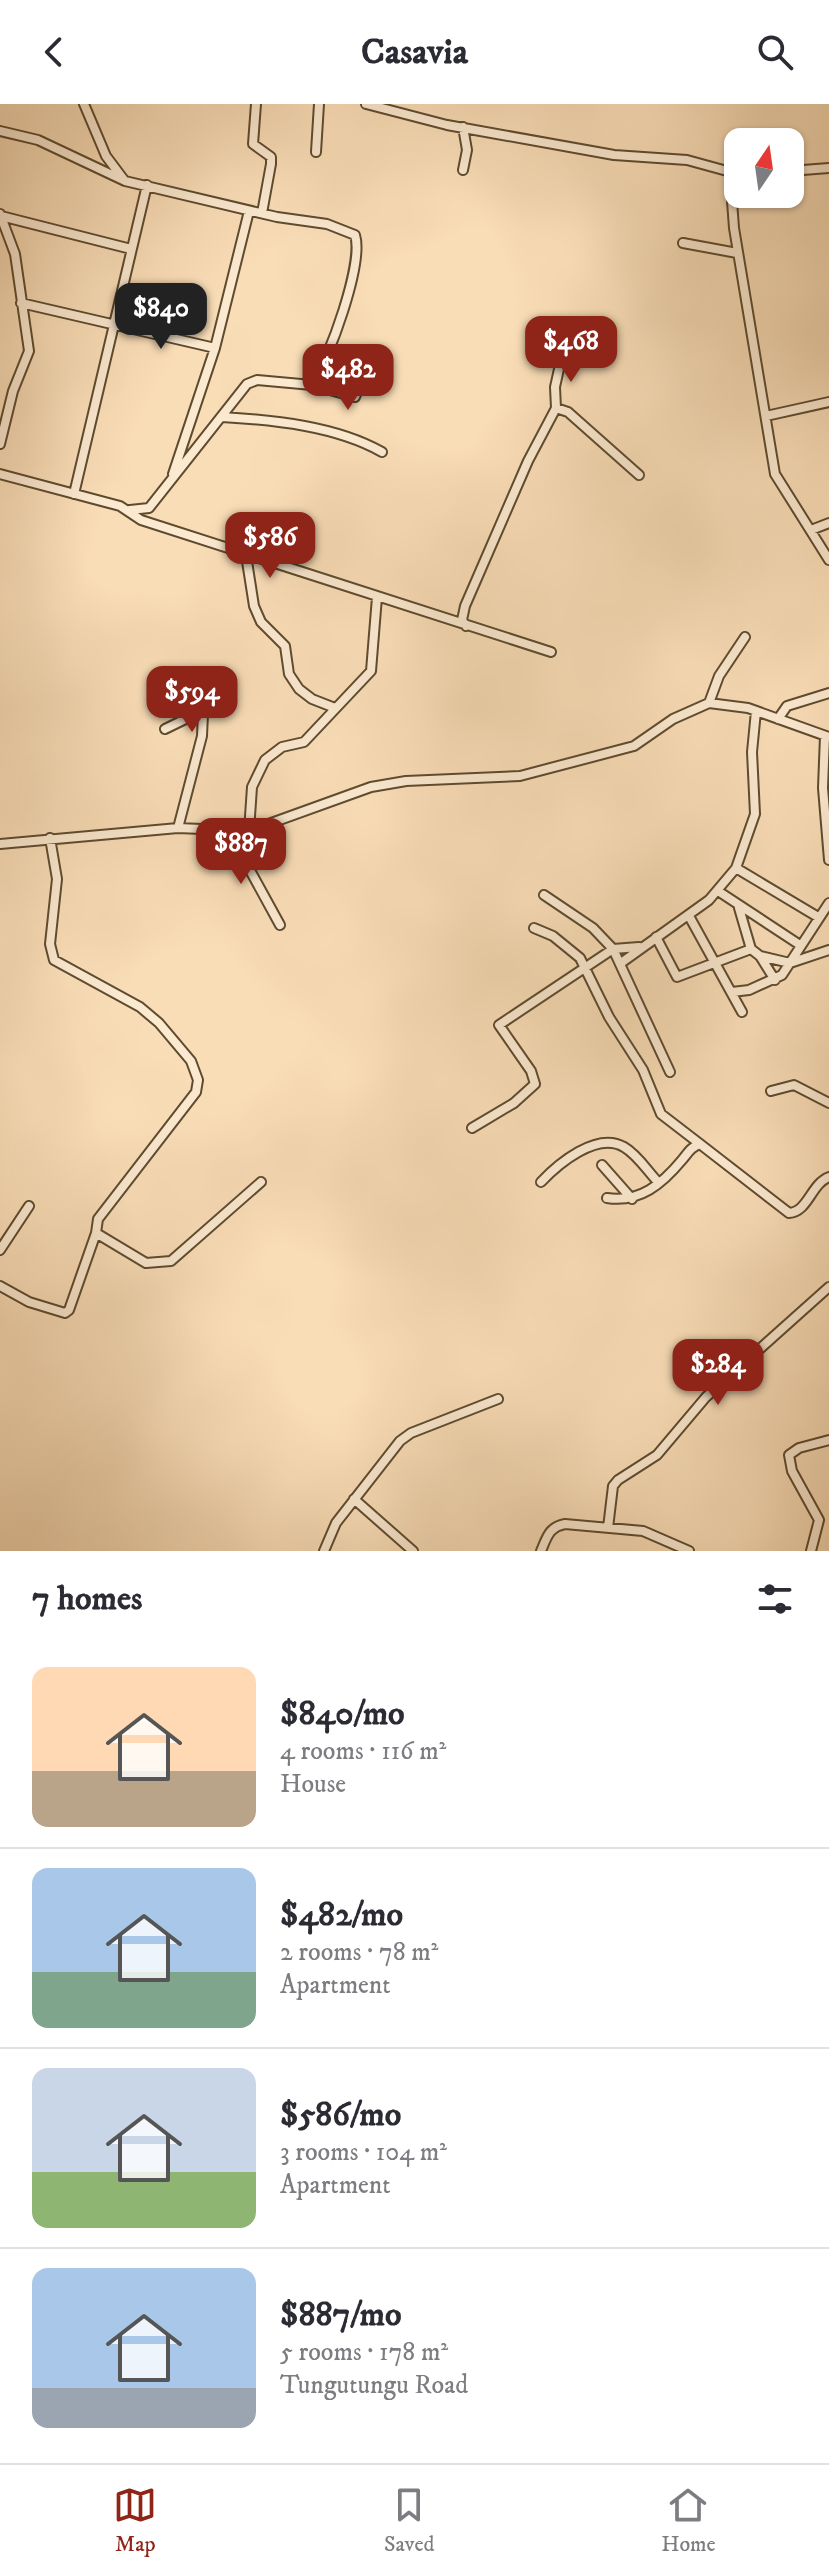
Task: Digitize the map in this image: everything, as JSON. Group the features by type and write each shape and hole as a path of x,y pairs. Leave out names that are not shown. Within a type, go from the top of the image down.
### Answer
{"street":[{"path":"84,104 106,156 125,181"},
{"path":"256,104 253,144 271,157 262,213"},
{"path":"316,152 319,104"},
{"path":"369,104 463,127 614,155 687,160 724,171"},
{"path":"463,127 467,150 463,170"},
{"path":"0,131 38,140 125,181 249,211 346,229 355,235 358,244 341,312 312,385"},
{"path":"804,170 829,168"},
{"path":"74,494 147,185"},
{"path":"733,208 737,253 775,474 829,560"},
{"path":"172,478 215,348 249,211"},
{"path":"1,215 131,249"},
{"path":"0,444 13,391 28,359 11,240 1,215"},
{"path":"0,240 11,240"},
{"path":"683,243 737,253"},
{"path":"21,303 215,348"},
{"path":"466,626 462,620 465,606 528,461 556,408 555,387 561,360"},
{"path":"0,474 130,510 149,508 222,417 237,392 257,380 312,385 355,397 361,383"},
{"path":"766,416 829,402"},
{"path":"556,408 568,412 639,475"},
{"path":"222,417 299,427 365,443 382,452"},
{"path":"130,510 141,520 551,652"},
{"path":"811,530 829,523"},
{"path":"246,555 254,606 261,622 285,646 289,674 312,699 335,708"},
{"path":"249,831 252,787 259,768 282,747 300,745 371,671 377,597"},
{"path":"709,703 719,676 745,637"},
{"path":"178,828 202,736 204,691"},
{"path":"778,719 787,706 829,693"},
{"path":"0,844 178,828 249,831 371,787 406,781 520,776 634,746 673,719 709,703 756,711 827,736 823,788 829,860"},
{"path":"165,729 204,710"},
{"path":"621,963 639,947 689,916 718,891 736,868 755,814 752,752 756,711"},
{"path":"229,832 280,925"},
{"path":"0,1286 37,1305 65,1313 74,1301 98,1219 196,1092 198,1080 191,1061 159,1023 140,1007 54,960 50,944 57,879 50,838"},
{"path":"736,868 818,917"},
{"path":"718,891 800,945"},
{"path":"544,895 593,928 613,949 670,1072"},
{"path":"732,992 775,980 790,963 828,901"},
{"path":"739,907 751,949 760,956 775,980"},
{"path":"689,916 742,1012"},
{"path":"534,928 565,944 587,967 609,1017 643,1070 661,1114 789,1213 801,1209 820,1181 829,1177"},
{"path":"656,937 677,977 751,949"},
{"path":"472,1128 514,1103 535,1084 531,1071 499,1025 613,949 639,947"},
{"path":"760,956 790,963 829,950"},
{"path":"771,1091 794,1085 829,1103"},
{"path":"541,1182 581,1151 610,1143 626,1148 659,1183"},
{"path":"607,1198 632,1199 659,1183 691,1148 700,1144"},
{"path":"602,1165 632,1199"},
{"path":"96,1233 146,1263 171,1261 261,1182"},
{"path":"0,1250 29,1206"},
{"path":"608,1528 613,1486 618,1480 657,1455 715,1387 795,1321 829,1287"},
{"path":"324,1551 336,1523 411,1433 498,1399"},
{"path":"811,1551 819,1520 792,1471 789,1455 799,1448 829,1440"},
{"path":"354,1499 413,1551"},
{"path":"541,1551 555,1526 643,1531 687,1551"}]}
